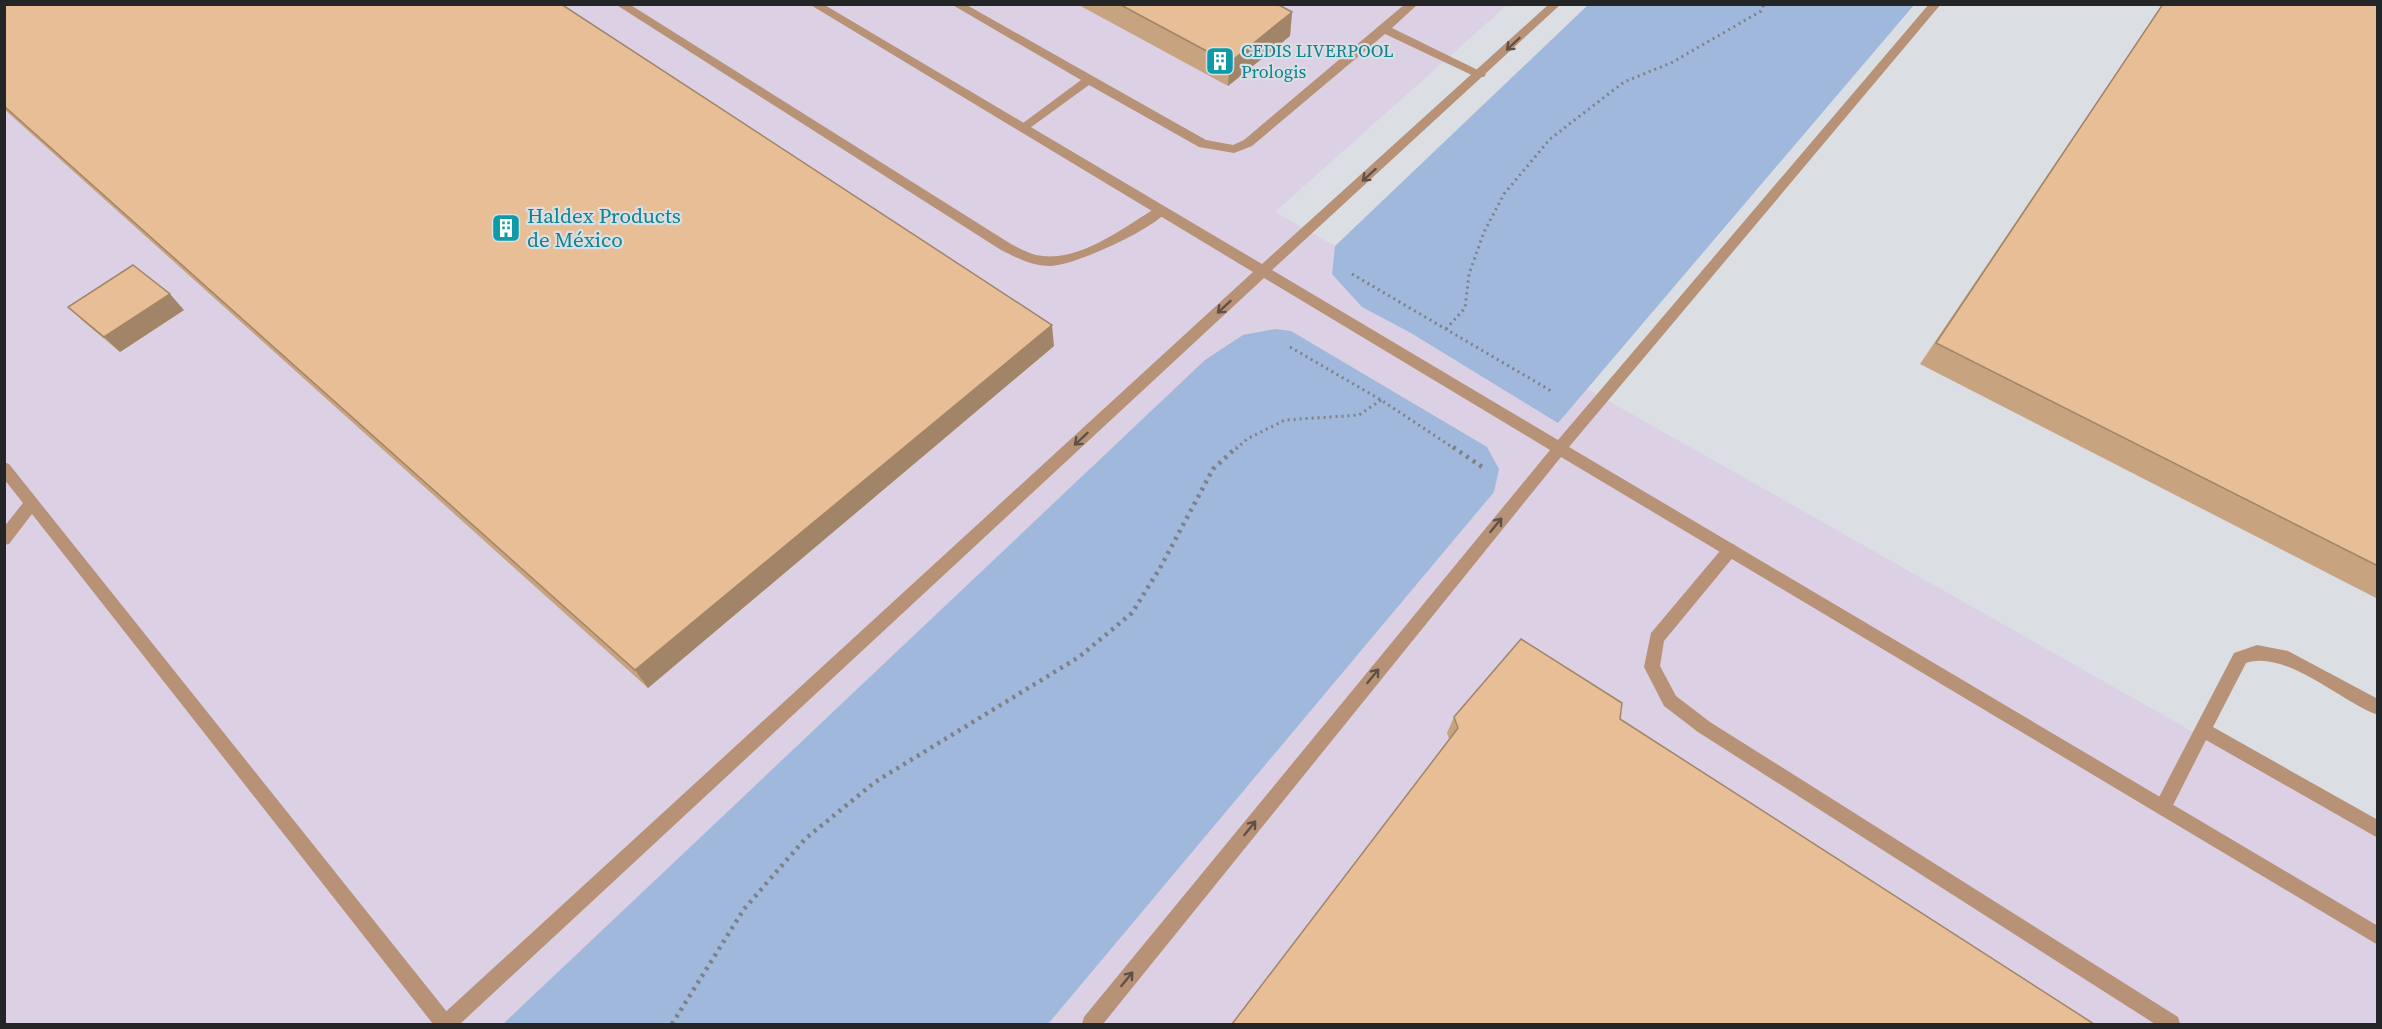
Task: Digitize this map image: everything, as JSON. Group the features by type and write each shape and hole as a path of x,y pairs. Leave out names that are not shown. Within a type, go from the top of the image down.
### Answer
{"street":[{"path":"814,4 2378,936"},
{"path":"956,4 1203,144 1234,149 1248,143 1413,4"},
{"path":"4,468 446,1024 1556,4"},
{"path":"1090,1024 1559,448 1936,4"},
{"path":"627,6 1006,247 1037,261 1061,260 1090,251 1161,211"},
{"path":"1384,29 1480,74"},
{"path":"1023,129 1088,80"},
{"path":"4,539 32,502"},
{"path":"1730,550 1657,638 1652,667 1670,701 1704,727 2171,1024"},
{"path":"2163,807 2240,658 2257,652 2282,656 2378,708"},
{"path":"2202,729 2378,830"}],"path":[{"path":"1446,329 1465,308 1469,274 1484,232 1504,194 1550,139 1624,82 1673,62 1761,11 1764,4"},
{"path":"1352,274 1553,392"},
{"path":"1290,347 1381,400 1485,470"},
{"path":"672,1024 744,909 804,839 875,782 1079,657 1132,613 1160,568 1213,469 1247,439 1285,420 1359,415 1381,400"}],"shaded area":[{"path":"1589,4 1914,5 1558,423 1411,333 1362,307 1332,274 1335,246"},
{"path":"5,5 1507,5 1275,212 2377,836 2377,1024 5,1024"},
{"path":"1275,329 1291,331 1487,447 1499,469 1494,492 1048,1024 503,1024 1205,360 1243,335"}],"building":[{"name":"Haldex Products de México","path":"4,4 561,4 1052,325 635,670 4,106"},
{"path":"1119,4 1277,4 1292,12 1229,63"},
{"path":"2163,4 2378,4 2378,566 1936,343"},
{"path":"133,265 170,294 104,337 68,307"},
{"path":"1521,639 1622,703 1620,719 2094,1024 1232,1024 1458,728 1454,717"}],"place":[{"name":"CEDIS LIVERPOOL Prologis","path":"1220,61"},
{"name":"Haldex Products de México","path":"506,228"}]}
